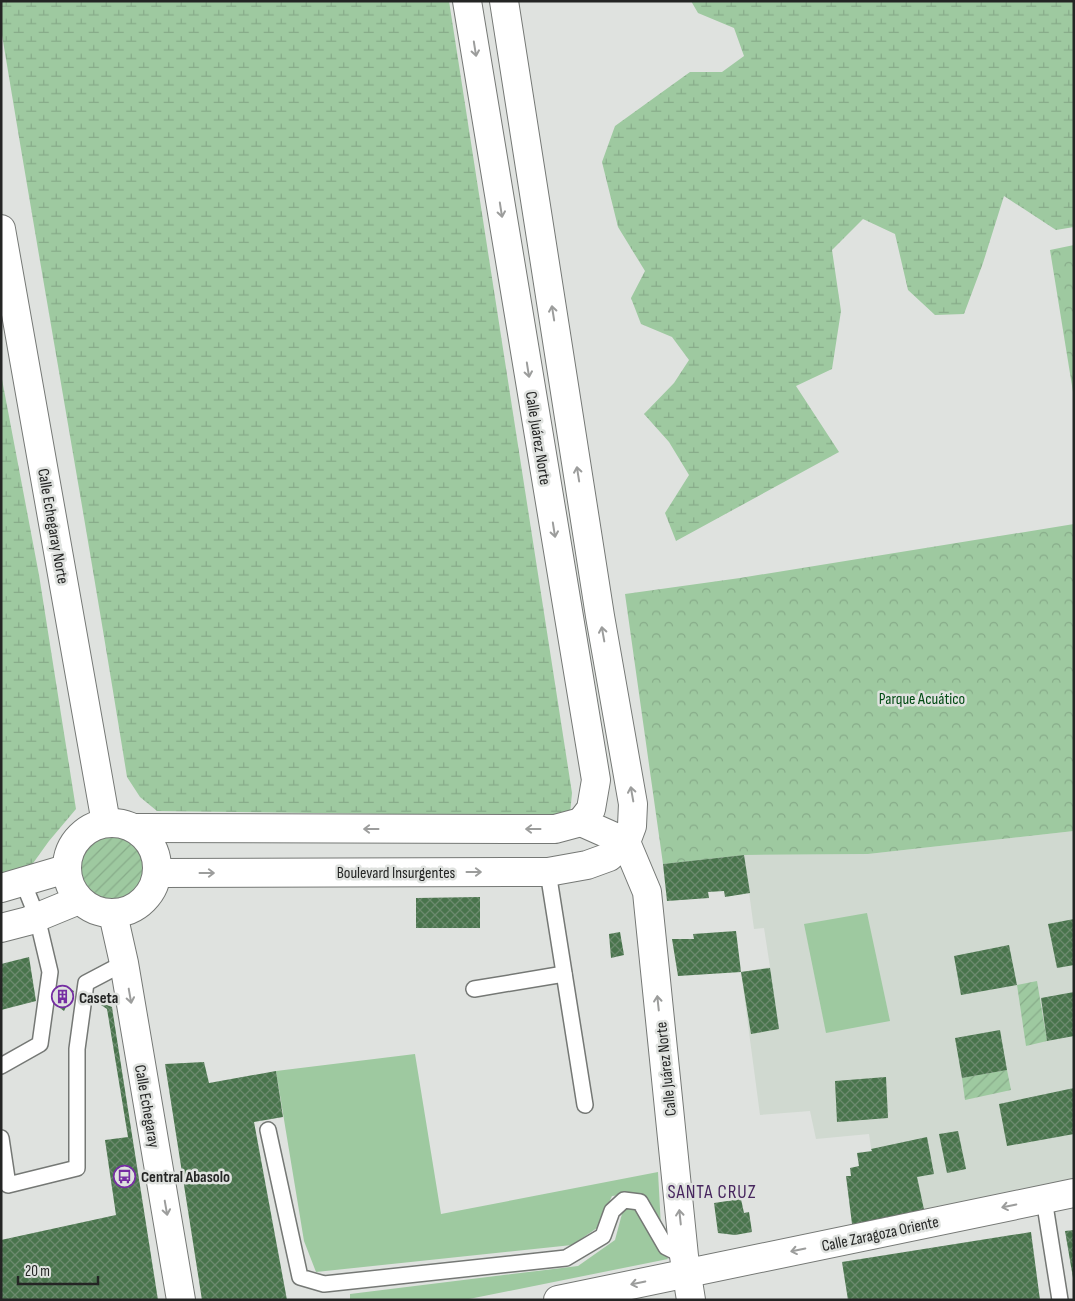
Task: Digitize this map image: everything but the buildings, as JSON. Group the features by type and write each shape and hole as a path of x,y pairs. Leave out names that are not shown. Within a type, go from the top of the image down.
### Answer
{"street":[{"name":"Calle Juárez Norte","path":"467,1 596,780 591,809 581,822"},
{"name":"Calle Juárez Norte","path":"504,1 599,606 634,804 632,826 626,842 647,892 685,1265 691,1300"},
{"name":"Calle Echegaray Norte","path":"1,230 106,823"},
{"path":"136,828 154,848 158,874 150,894 134,908 113,914 94,910 79,900 70,886 66,869 71,848 86,831 106,823 121,823 136,828 555,830 581,822 626,842"},
{"name":"Boulevard Insurgentes","path":"158,874 548,872 587,865 609,857 626,842"},
{"path":"12,885 66,869"},
{"path":"1,928 37,917 79,900"},
{"name":"Calle Echegaray","path":"113,914 124,963 181,1300"},
{"name":"Calle Zaragoza Oriente","path":"558,1300 685,1265 1074,1193"}],"lane":[{"path":"548,872 585,1105"},
{"path":"1,1066 40,1044 50,972 37,917 12,885"},
{"path":"1,1138 8,1186 77,1168 78,1049 86,983 124,963"},
{"path":"474,989 564,974"},
{"path":"268,1130 300,1277 324,1284 566,1258 603,1236 612,1210 624,1200 640,1202 666,1247 685,1265"},
{"path":"1044,1199 1060,1300"}],"shaded area":[{"path":"1074,831 1074,1181 882,1223 869,1134 816,1139 810,1111 760,1115 741,972 770,967 764,928 754,929 744,855 868,854"}],"green space":[{"path":"1,1 449,1 572,793 570,814 551,816 157,811 140,797 127,777 1,29"},
{"path":"691,1 1074,1 1074,227 1056,230 1004,196 983,263 964,314 935,315 908,290 895,234 863,219 832,250 841,311 832,369 796,386 839,452 676,541 665,513 689,475 669,442 644,414 674,383 689,360 672,337 641,324 631,298 645,271 618,227 602,162 615,126 690,72 722,72 744,56 734,28 698,13"},
{"path":"1074,245 1074,398 1050,250"},
{"path":"1,374 39,575 76,809 31,866 1,880"},
{"name":"Parque Acuático","path":"1074,524 1074,831 868,854 744,855 663,864 625,594 740,578"},
{"path":"113,832 134,838 144,848 150,869 144,890 134,900 113,906 92,900 82,890 76,869 82,848 92,838"},
{"path":"867,913 890,1021 826,1033 804,924"},
{"path":"1037,981 1047,1041 1026,1046 1017,985"},
{"path":"415,1054 441,1214 658,1172 661,1227 640,1193 612,1196 597,1228 572,1245 316,1272 304,1241 276,1071"},
{"path":"1007,1070 1011,1090 965,1100 962,1078"},
{"path":"638,1206 668,1259 464,1300 350,1300 350,1294 578,1266 615,1240 623,1210"}],"place":[{"name":"Caseta","path":"63,997"},
{"name":"Central Abasolo","path":"125,1176"}],"district":[{"name":"SANTA CRUZ","path":"712,1191"}]}
